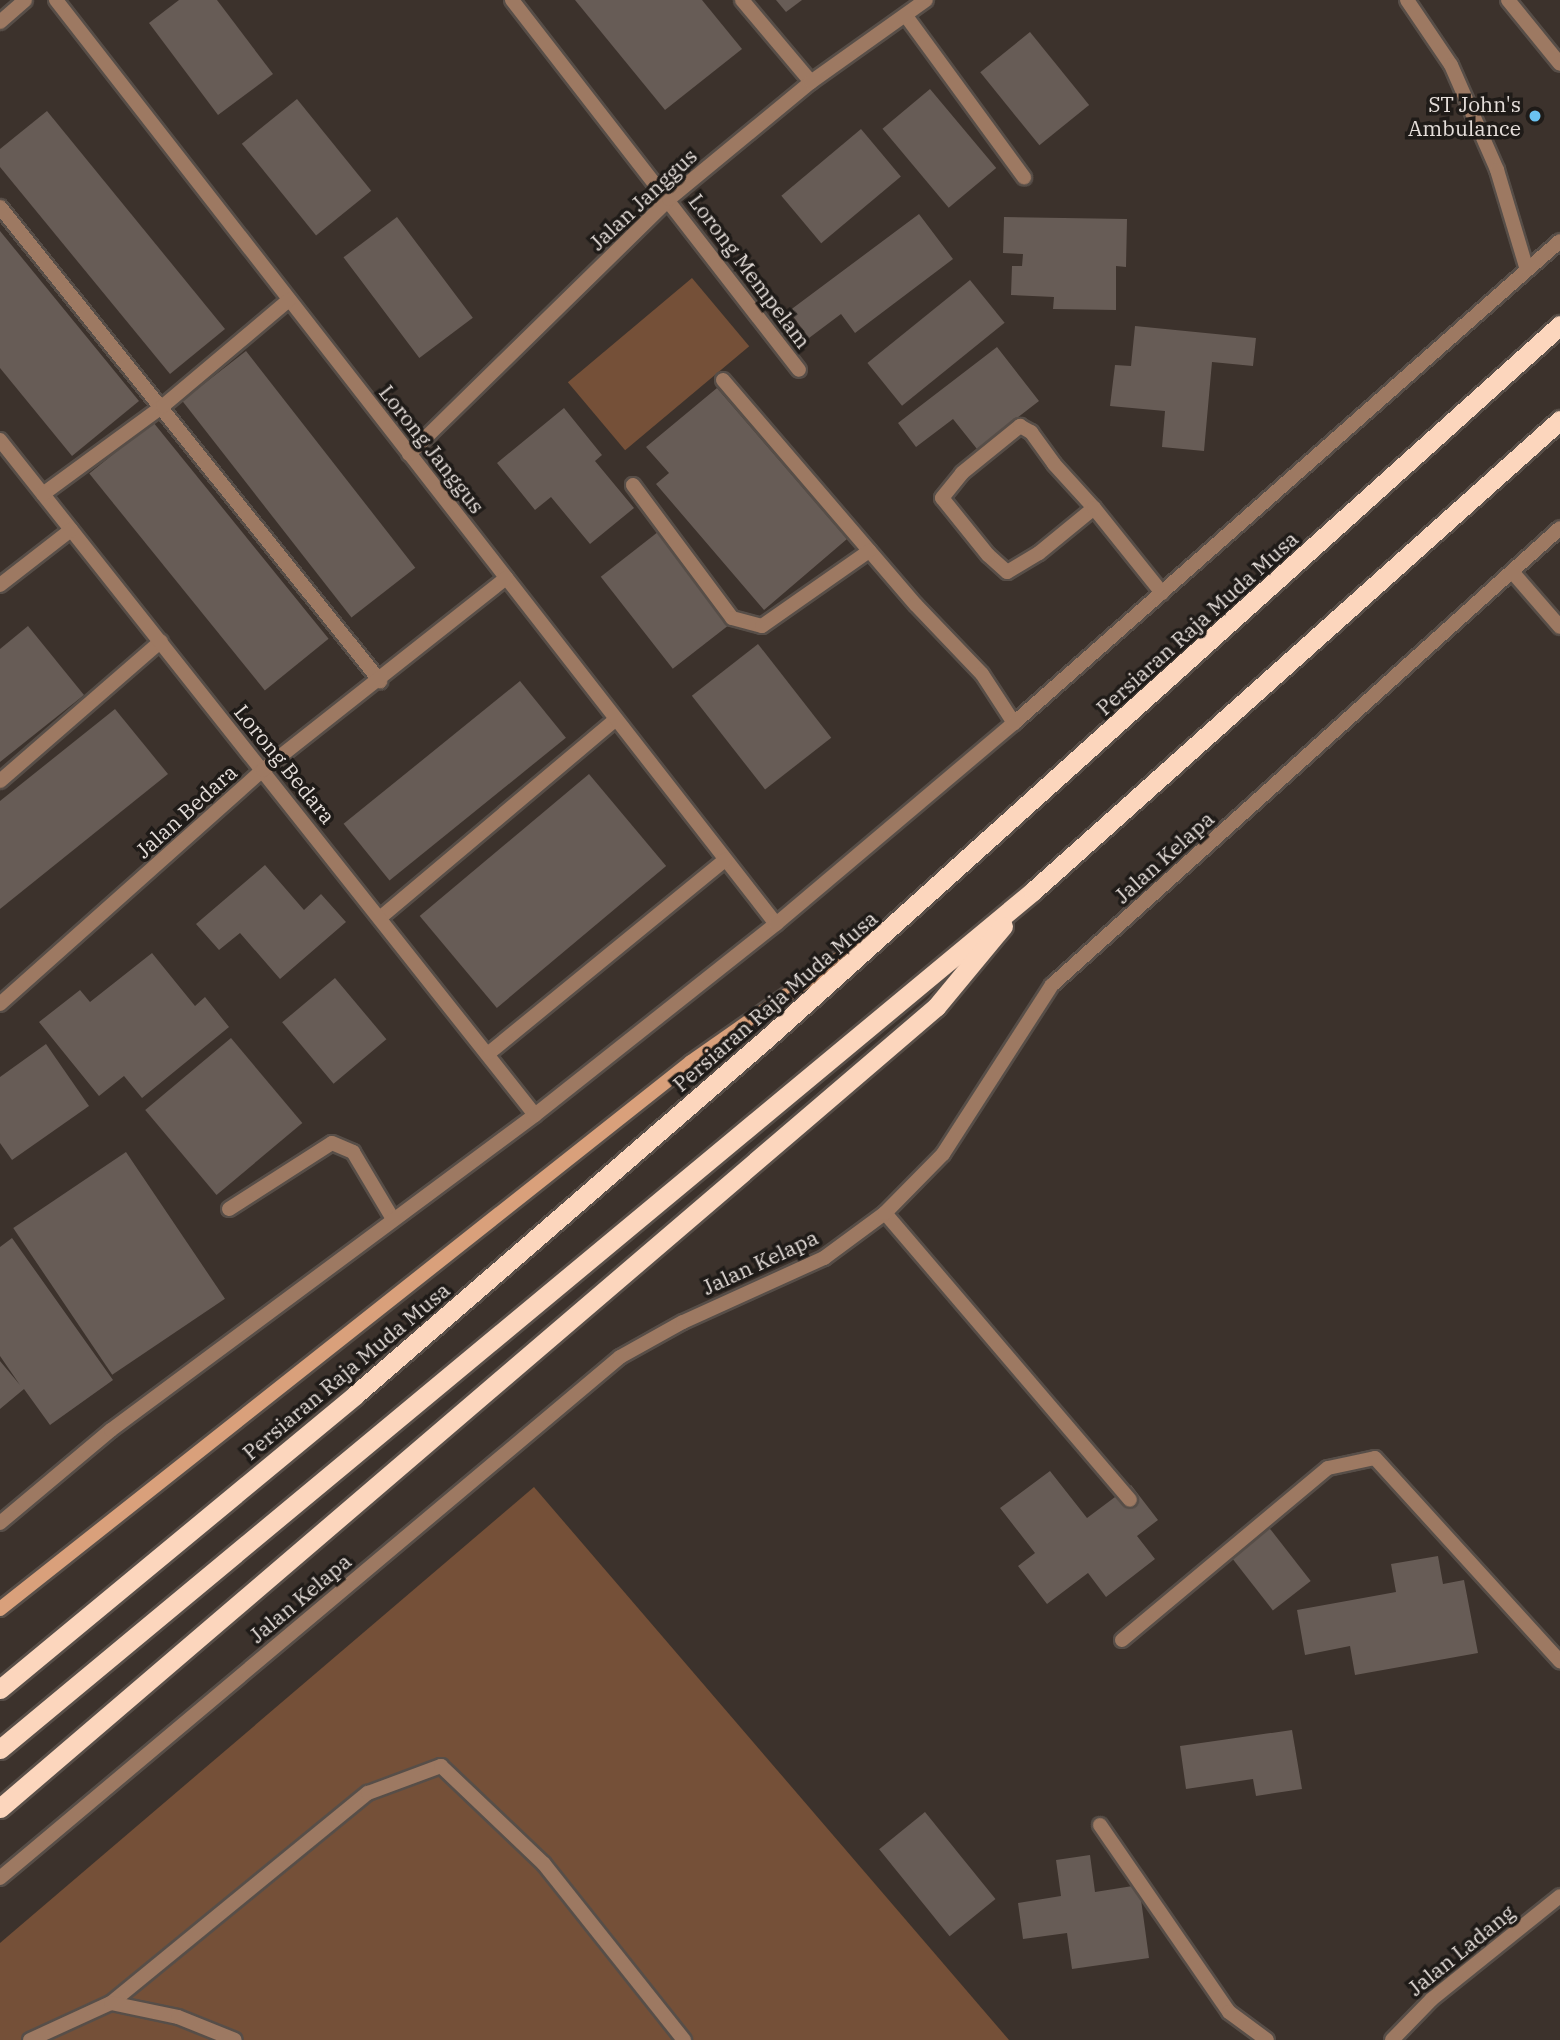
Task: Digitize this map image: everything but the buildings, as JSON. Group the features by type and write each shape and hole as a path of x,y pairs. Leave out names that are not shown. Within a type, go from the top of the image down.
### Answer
{"highway":[{"name":"Persiaran Raja Muda Musa","path":"0,1689 355,1395 928,896 1560,325"},
{"path":"0,1749 383,1428 1033,891 1560,420"},
{"path":"0,1808 936,1007 1033,891"}],"main road":[{"path":"0,1609 691,1062 928,896"}],"street":[{"path":"0,22 25,0"},
{"name":"Lorong Janggus","path":"56,0 775,924"},
{"name":"Lorong Mempelam","path":"512,0 670,199 799,370"},
{"path":"742,0 811,82"},
{"name":"Jalan Janggus","path":"409,454 670,199 811,82 926,0"},
{"path":"1407,0 1451,65 1497,170 1527,270"},
{"path":"1507,0 1560,63"},
{"path":"906,16 1024,177"},
{"path":"0,207 163,406 380,681"},
{"path":"0,1523 111,1430 535,1115 775,924 1014,723 1560,241"},
{"path":"43,494 163,406 289,300"},
{"path":"723,380 869,551 982,674 1014,723"},
{"path":"1094,508 1039,553 1007,572 988,555 942,498 962,473 1020,426 1031,432 1094,508 1162,593"},
{"name":"Lorong Bedara","path":"0,440 489,1053 535,1115"},
{"path":"634,485 732,618 762,626 869,551"},
{"name":"Jalan Kelapa","path":"0,1878 620,1357 683,1322 824,1258 885,1213 943,1154 1052,985 1514,574 1560,528"},
{"path":"0,585 71,530"},
{"path":"1514,574 1560,626"},
{"name":"Jalan Bedara","path":"0,1004 263,770 380,681 506,578"},
{"path":"0,781 161,641"},
{"path":"380,917 616,719"},
{"path":"489,1053 725,860"},
{"path":"229,1209 332,1143 353,1152 393,1219"},
{"path":"885,1213 1130,1500"},
{"path":"1122,1640 1328,1468 1375,1458 1560,1661"},
{"path":"30,2040 111,2003 368,1793 441,1766 544,1864 684,2040"},
{"path":"1100,1825 1229,2012 1267,2040"},
{"name":"Jalan Ladang","path":"1392,2040 1432,1999 1560,1896"},
{"path":"111,2003 178,2017 235,2040"}],"shaded area":[{"path":"692,278 749,346 625,450 568,382"},
{"path":"534,1487 1009,2040 0,2040 0,1943"}],"place":[{"name":"ST John's Ambulance","path":"1535,116"}]}
